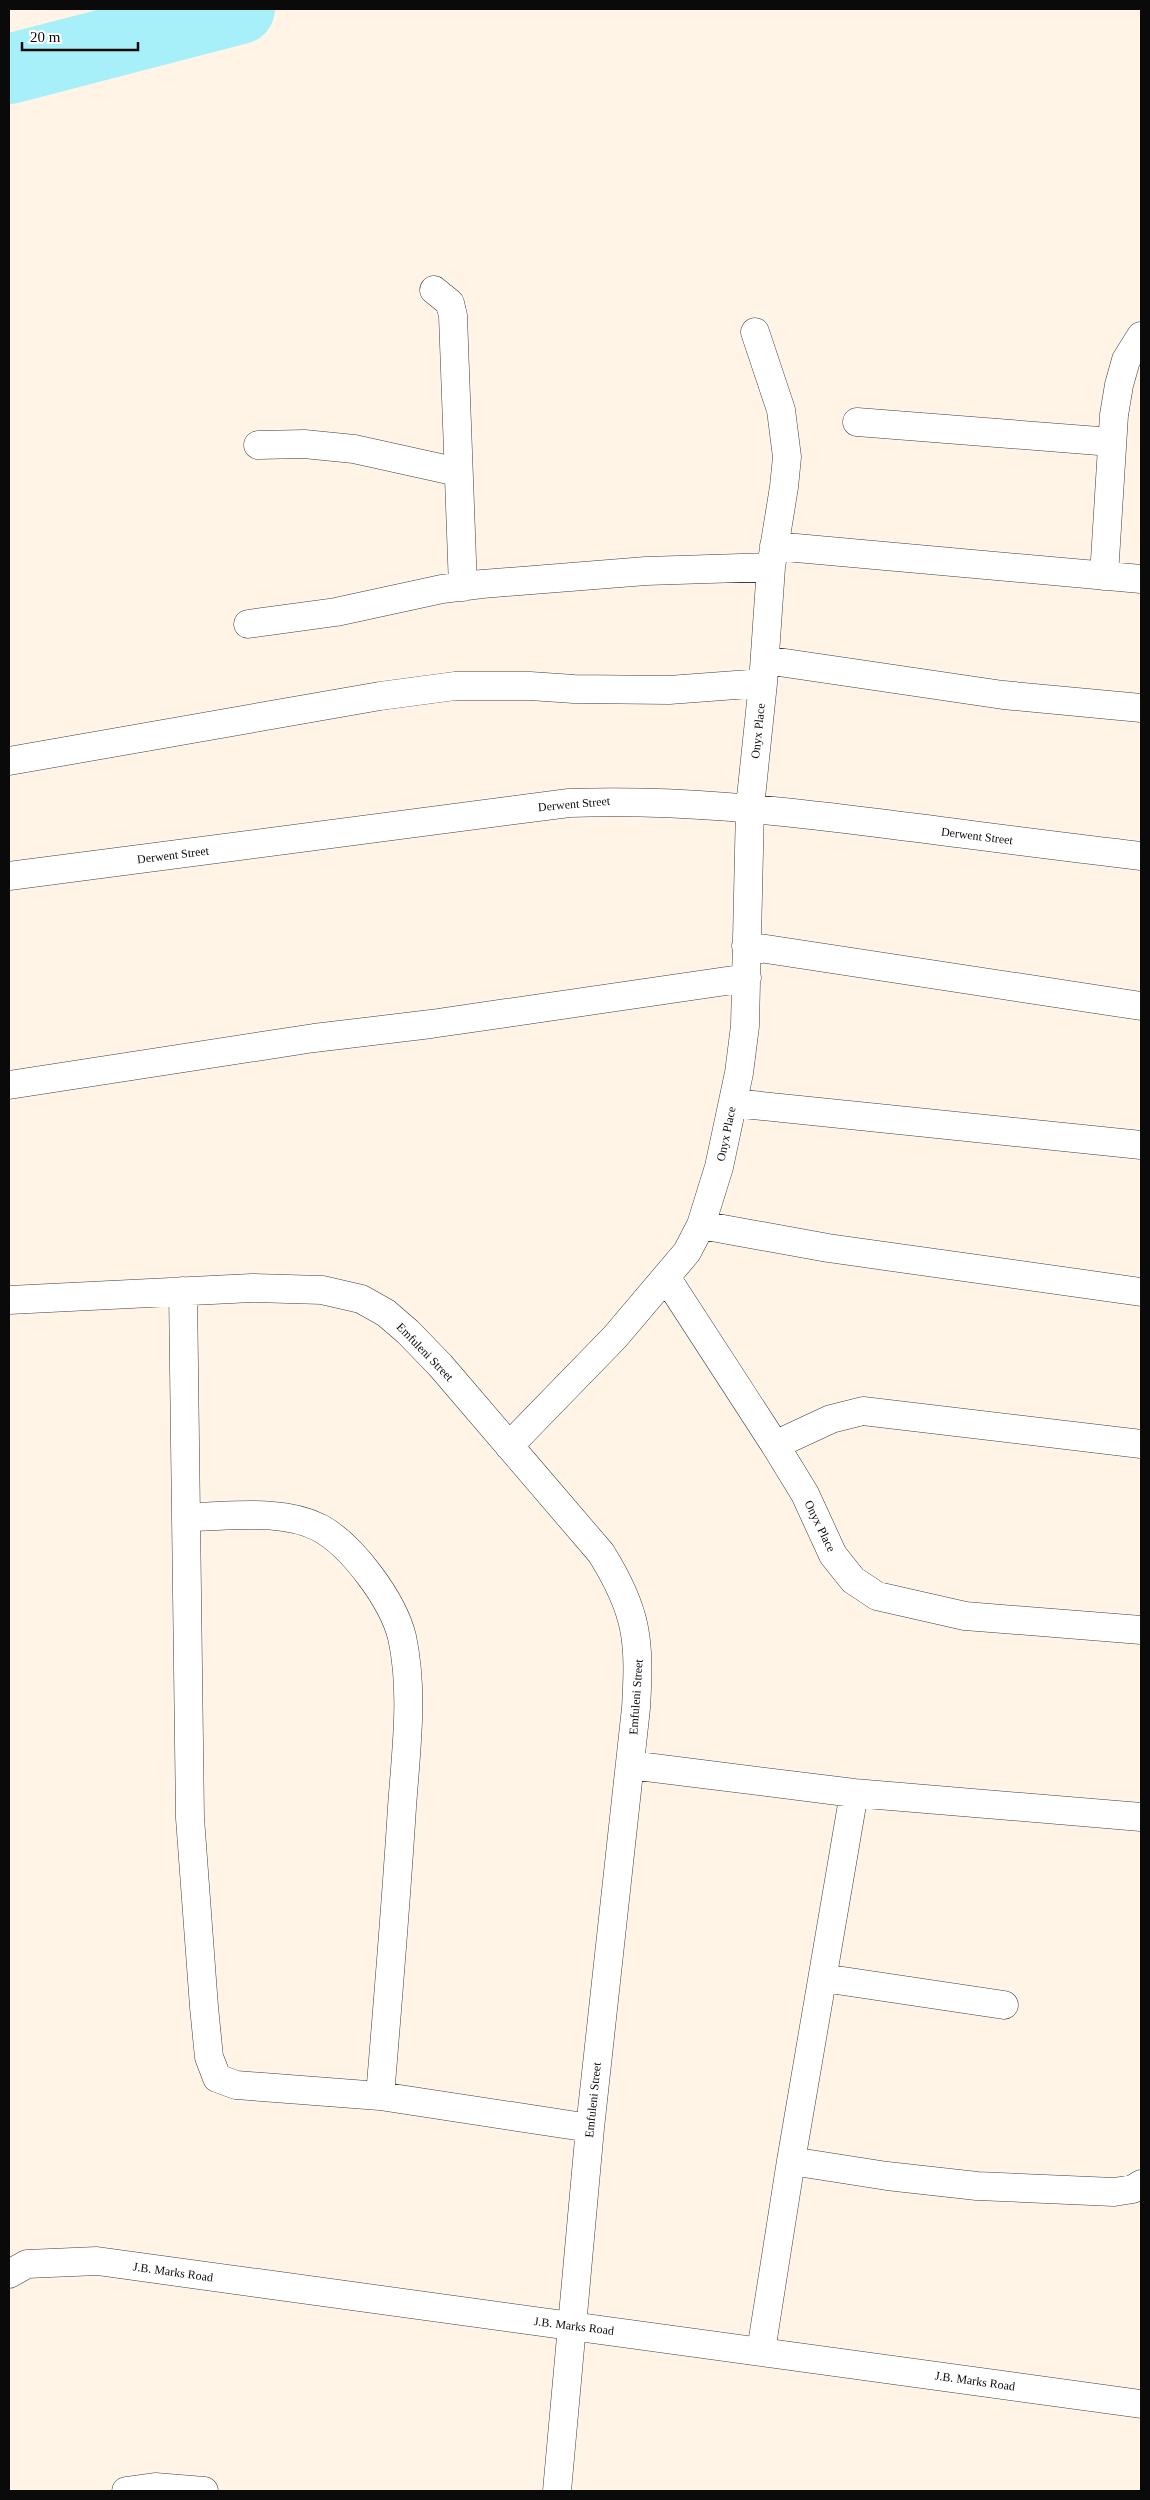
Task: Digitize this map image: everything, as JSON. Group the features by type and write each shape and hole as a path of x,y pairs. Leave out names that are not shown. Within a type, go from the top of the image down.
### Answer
{"street":[{"path":"434,290 450,303 454,316 463,587"},
{"name":"Onyx Place","path":"755,332 781,410 787,457 773,556 750,808 745,1026 733,1103 719,1167 701,1225 687,1252 666,1277 775,1445 805,1494 833,1555 853,1580 877,1596 965,1616 1141,1630"},
{"path":"1104,576 1112,442 1119,385 1126,360 1141,336"},
{"path":"857,422 1112,442"},
{"path":"258,445 304,444 354,449 458,472"},
{"path":"248,624 336,612 463,587 646,571 773,556 1141,579"},
{"path":"9,760 380,696 455,686 669,690 764,671 1141,708"},
{"name":"Derwent Street","path":"9,876 569,803 657,801 750,808 1141,856"},
{"path":"746,946 1141,1006"},
{"path":"9,1085 314,1038 431,1024 746,978"},
{"path":"733,1103 1141,1144"},
{"path":"701,1225 828,1248 1141,1292"},
{"path":"509,1446 615,1337 666,1277"},
{"name":"Emfuleni Street","path":"9,1300 252,1288 322,1290 361,1298 386,1313 408,1332 440,1365 602,1553 628,1604 636,1632 639,1661 630,1764 590,2128 557,2491"},
{"path":"183,1291 190,1818 204,2006 212,2068 217,2078 236,2086 380,2096 590,2128"},
{"path":"775,1445 831,1419 863,1411 1141,1444"},
{"path":"186,1517 284,1516 301,1520 320,1528 354,1555 380,1592 395,1617 400,1631 406,1671 408,1711 395,1912 380,2096"},
{"path":"630,1764 854,1793 1141,1818"},
{"path":"761,2351 791,2161 854,1793"},
{"path":"823,1978 1004,2005"},
{"path":"791,2161 887,2176 977,2186 1114,2192 1133,2189 1141,2184"},
{"name":"J.B. Marks Road","path":"9,2274 27,2264 97,2261 1141,2404"},
{"path":"126,2491 156,2489 204,2491"}],"waterway":[{"path":"9,69 240,9"}]}
